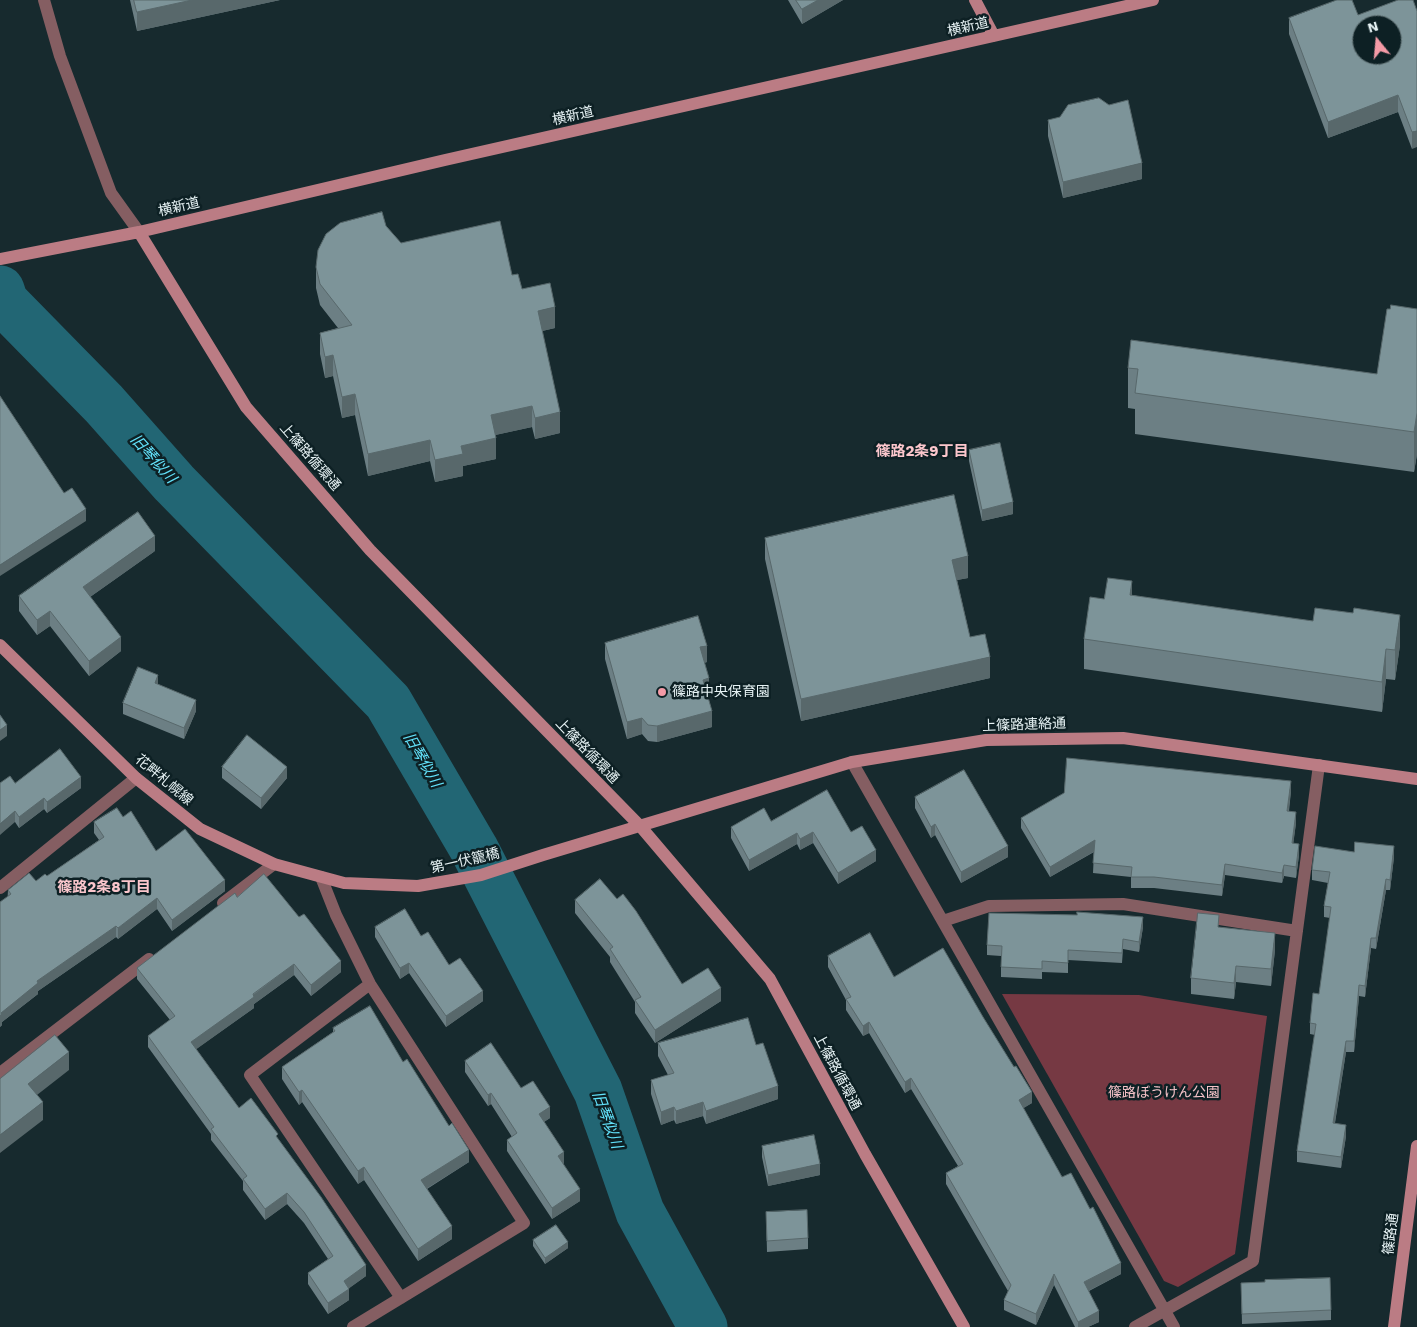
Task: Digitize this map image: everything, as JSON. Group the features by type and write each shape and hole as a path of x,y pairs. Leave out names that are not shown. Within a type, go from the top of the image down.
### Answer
{"street":[{"path":"44,0 60,56 111,193 139,232"},
{"path":"975,0 994,36"},
{"name":"横新道","path":"0,259 139,232 445,160 1153,0"},
{"name":"上篠路循環通","path":"139,232 246,406 370,550 641,827 770,979 865,1154 964,1327"},
{"name":"花畔札幌線","path":"0,645 136,778 200,829 274,864 344,883"},
{"name":"上篠路連絡通","path":"641,827 852,762 986,740 1123,738 1417,779"},
{"path":"852,762 1174,1327"},
{"path":"1135,1327 1253,1261 1319,765"},
{"path":"0,888 136,778"},
{"name":"第一伏籠橋","path":"344,883 418,886 481,875 589,841 641,827"},
{"path":"211,912 274,864"},
{"path":"321,877 336,915 370,984 524,1223 353,1327"},
{"path":"943,921 989,906 1123,904 1297,931"},
{"path":"0,1073 156,954"},
{"path":"370,984 250,1075 401,1298"},
{"name":"篠路通","path":"1394,1327 1417,1146"}],"green space":[{"name":"篠路ぼうけん公園","path":"1002,994 1139,995 1267,1016 1235,1254 1178,1287 1164,1281"}],"building":[{"path":"134,0 192,0 137,12"},
{"path":"796,0 818,0 802,9"},
{"path":"1337,0 1352,0 1358,15 1398,0 1413,0 1417,11 1417,131 1412,132 1398,95 1328,122 1289,18"},
{"path":"1099,98 1109,105 1128,100 1142,163 1063,182 1048,120 1060,117 1068,105"},
{"path":"382,212 386,226 401,243 500,221 512,275 518,274 522,289 550,283 555,307 538,311 560,412 535,418 532,406 491,415 496,438 461,446 463,454 435,460 430,440 368,454 355,394 342,397 333,355 325,357 320,333 352,325 320,284 316,267 318,250 326,234 340,223"},
{"path":"1391,305 1417,309 1417,413 1414,432 1135,393 1138,369 1128,368 1131,340 1377,374 1387,309 1390,309"},
{"path":"0,396 64,493 72,488 86,509 0,565"},
{"path":"1000,443 1013,502 982,510 969,450"},
{"path":"954,495 968,556 952,560 970,637 985,634 990,657 801,699 765,538"},
{"path":"138,512 155,536 83,587 121,637 89,661 50,611 37,620 19,596"},
{"path":"1108,578 1132,581 1130,595 1313,621 1315,608 1353,613 1354,608 1400,615 1395,650 1386,649 1382,682 1084,639 1090,597 1104,599"},
{"path":"698,616 707,646 700,647 709,678 703,680 712,711 657,726 648,725 642,718 627,722 605,643"},
{"path":"138,667 158,675 155,683 196,700 184,728 123,703"},
{"path":"0,715 7,725 0,730"},
{"path":"247,735 287,767 261,798 222,767"},
{"path":"60,749 81,777 47,802 44,798 19,817 15,811 0,824 0,783 10,776 15,783"},
{"path":"1067,758 1291,781 1287,811 1296,812 1292,843 1299,844 1296,867 1284,865 1282,873 1225,864 1222,885 1154,877 1131,877 1132,867 1093,863 1095,840 1050,867 1021,818 1064,793"},
{"path":"964,770 1008,846 961,872 935,824 931,827 915,797"},
{"path":"827,790 851,832 862,826 876,850 838,873 813,832 800,839 797,833 749,860 731,827 764,808 771,821"},
{"path":"117,808 123,817 131,811 156,851 185,829 225,880 172,920 157,898 118,928 116,926 37,981 38,983 1,1013 0,1016 0,902 11,894 8,890 29,873 36,881 45,874 47,876 104,837 94,822"},
{"path":"1355,842 1394,846 1390,880 1386,879 1376,938 1371,938 1365,986 1359,985 1354,1041 1346,1041 1333,1123 1346,1125 1341,1157 1297,1151 1316,1024 1310,1023 1313,993 1319,994 1331,907 1324,906 1330,872 1312,870 1315,846 1354,852"},
{"path":"264,874 299,917 304,914 341,961 311,985 294,964 253,994 254,997 191,1042 239,1108 251,1098 278,1134 276,1136 321,1197 366,1265 344,1281 349,1289 328,1303 308,1273 333,1256 304,1212 287,1193 265,1209 243,1179 247,1176 211,1129 214,1127 148,1036 175,1016 137,968 235,893 237,897"},
{"path":"600,879 617,899 623,894 636,911 682,984 708,968 721,988 655,1030 635,1000 641,997 610,949 613,947 575,900"},
{"path":"405,909 421,936 428,932 449,965 460,958 483,991 446,1016 409,963 400,968 375,927"},
{"path":"1077,912 1143,917 1139,942 1123,939 1122,953 1068,950 1068,963 1042,961 1042,969 1001,967 1002,946 987,945 989,913 1077,915"},
{"path":"1198,913 1219,915 1218,927 1275,933 1271,969 1236,966 1234,983 1191,978"},
{"path":"870,933 894,977 943,948 983,1017 1032,1092 1019,1100 1062,1177 1071,1173 1090,1209 1093,1207 1121,1263 1084,1282 1099,1311 1078,1322 1054,1274 1036,1314 1004,1300 1011,1285 946,1173 963,1164 911,1078 905,1082 869,1022 863,1026 846,999 851,997 828,956"},
{"path":"370,1006 403,1062 407,1059 449,1126 452,1123 469,1150 421,1180 452,1226 418,1249 364,1167 358,1171 302,1090 299,1092 282,1067 335,1031 333,1028"},
{"path":"748,1018 756,1045 763,1043 778,1086 706,1111 703,1102 676,1111 674,1107 661,1112 651,1080 674,1073 658,1043"},
{"path":"55,1035 69,1052 28,1084 43,1102 0,1135 0,1079"},
{"path":"491,1043 521,1088 533,1081 550,1107 539,1114 564,1152 558,1156 580,1189 552,1208 507,1140 517,1133 491,1093 488,1095 465,1061"},
{"path":"814,1135 820,1164 768,1175 762,1146"},
{"path":"807,1210 808,1238 767,1241 766,1212"},
{"path":"556,1225 568,1242 545,1258 533,1240"},
{"path":"1330,1278 1331,1310 1242,1314 1241,1283 1265,1282 1265,1280"}],"waterway":[{"name":"旧琴似川","path":"0,290 4,302 104,404 174,483 388,702 474,849 598,1091 640,1212 703,1327"}],"place":[{"name":"篠路中央保育園","path":"662,692"}],"district":[{"name":"篠路2条9丁目","path":"922,452"},
{"name":"篠路2条8丁目","path":"104,888"}]}
